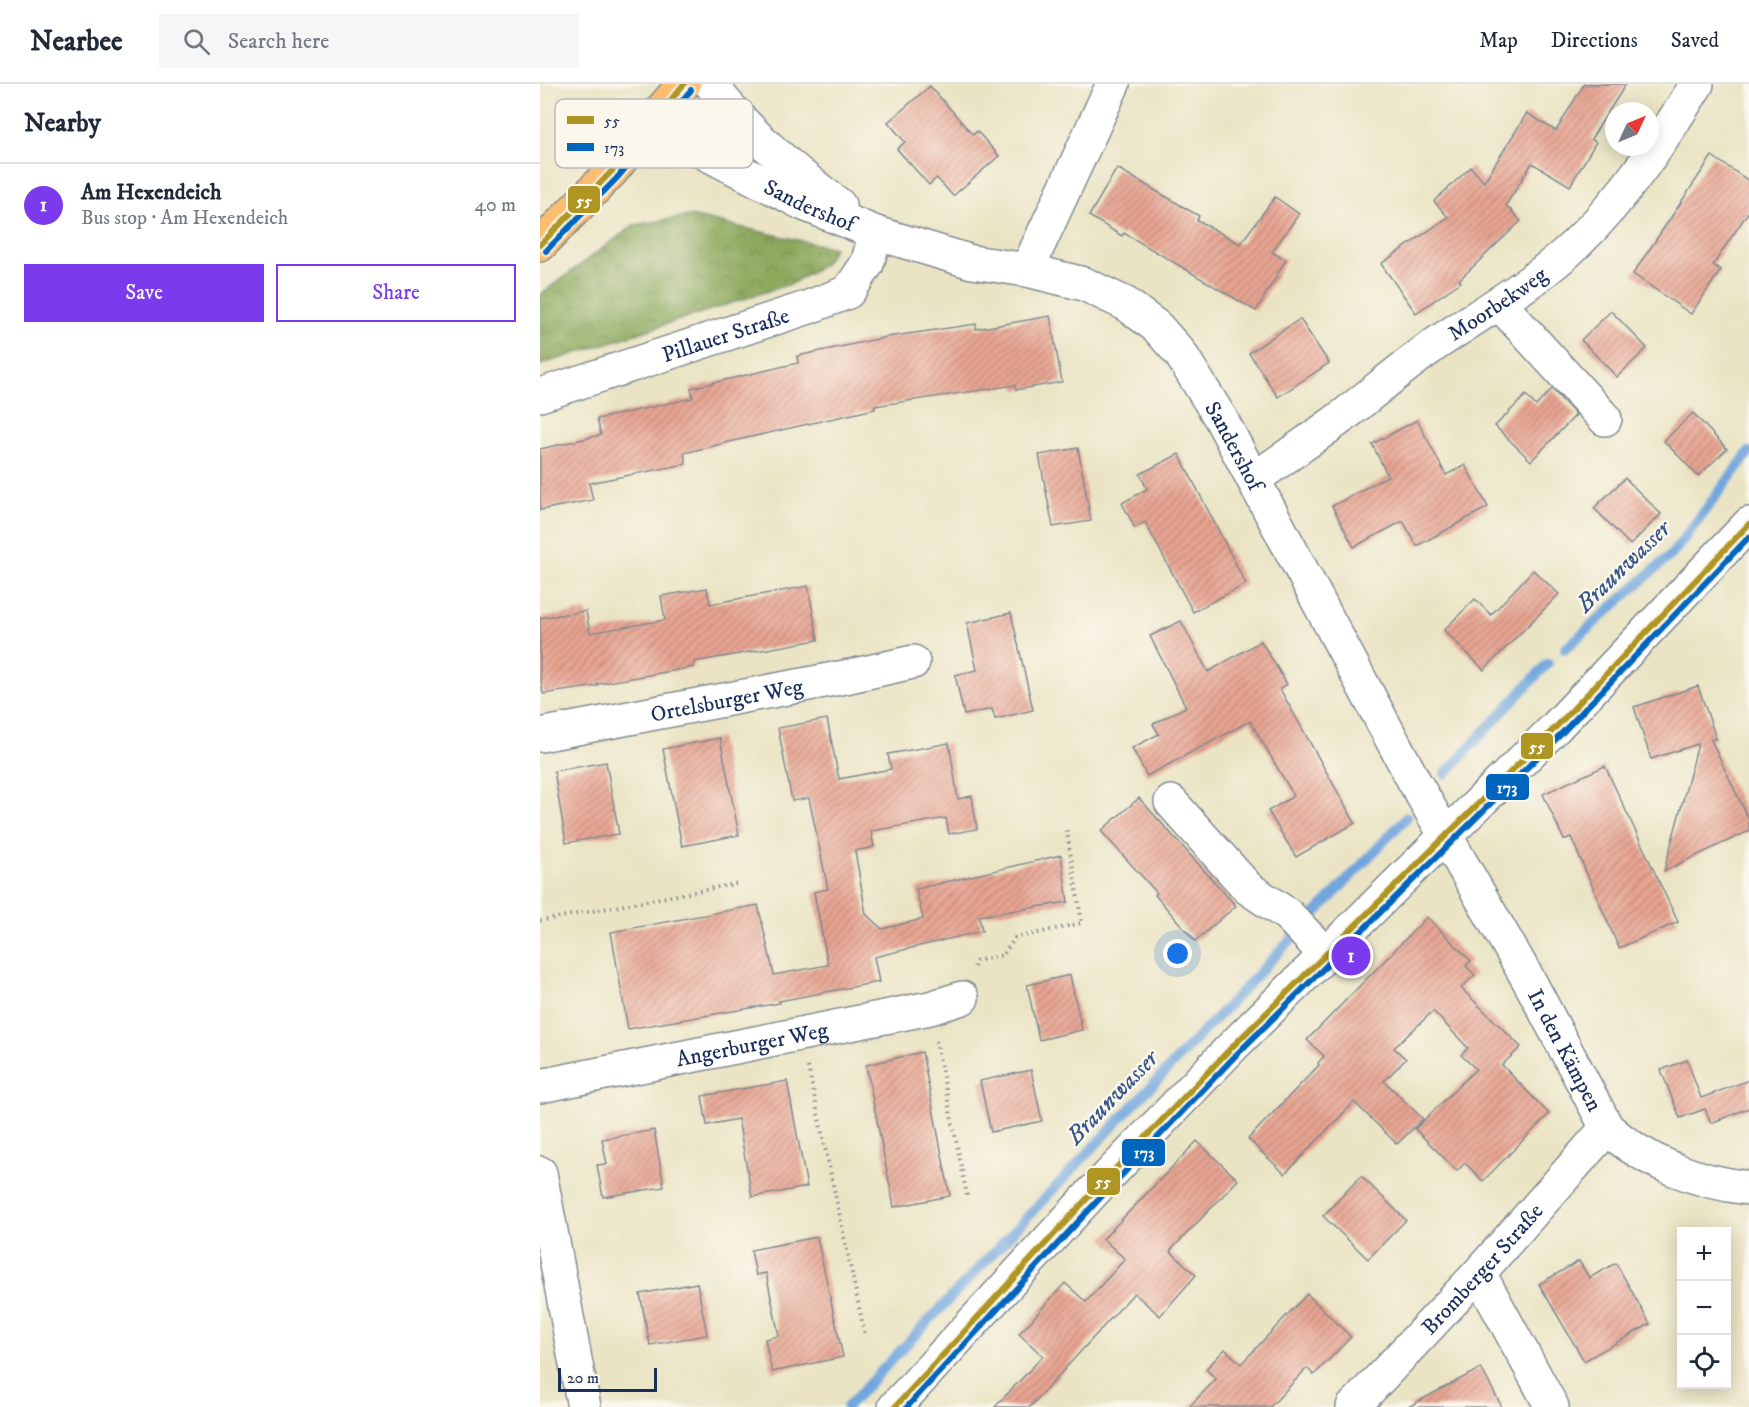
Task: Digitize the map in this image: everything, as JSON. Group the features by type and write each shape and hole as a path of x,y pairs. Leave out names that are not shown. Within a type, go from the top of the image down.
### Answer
{"main road":[{"path":"671,99 684,84"},
{"path":"540,245 614,168"}],"street":[{"name":"Sandershof","path":"711,84 724,99"},
{"path":"1027,270 1113,84"},
{"name":"Moorbekweg","path":"1254,479 1344,415 1431,347 1545,270 1584,235 1633,179 1665,136 1698,84"},
{"name":"Sandershof","path":"753,131 794,171 876,233"},
{"name":"Sandershof","path":"734,168 804,204 876,233 972,262 1027,270 1084,284 1126,304 1157,327 1180,353 1199,380 1414,781 1446,836"},
{"name":"Pillauer Straße","path":"540,394 809,307 848,292 867,264 876,233"},
{"path":"1499,303 1605,419"},
{"path":"895,1407 1094,1191 1307,936 1446,836 1555,728 1747,530"},
{"name":"Ortelsburger Weg","path":"540,735 913,662"},
{"path":"1171,802 1248,888 1307,936"},
{"name":"In den Kämpen","path":"1446,836 1532,986 1607,1128 1623,1143 1663,1164 1703,1180 1749,1188"},
{"name":"Angerburger Weg","path":"540,1086 930,1008 962,998"},
{"name":"Bromberger Straße","path":"1353,1407 1479,1274 1607,1128"},
{"path":"540,1173 584,1407"},
{"path":"1479,1274 1552,1407"}],"path":[{"path":"962,998 976,961 1003,956 1015,938 1082,923 1066,826"},
{"path":"540,921 740,883"},
{"path":"930,1008 968,1200"},
{"path":"801,1034 865,1335"}],"green space":[{"path":"690,216 834,248 824,264 793,283 540,365 540,295 634,225"}],"building":[{"path":"1584,84 1626,84 1615,102 1605,102 1605,117 1591,139 1596,142 1570,186 1532,163 1506,205 1521,221 1459,280 1461,282 1416,313 1381,264 1448,217 1434,201 1471,167 1484,182 1527,113 1556,131"},
{"path":"930,86 973,135 977,131 999,156 953,196 937,178 929,185 897,149 905,142 888,122"},
{"path":"1712,156 1749,181 1749,211 1713,265 1721,270 1691,314 1633,274"},
{"path":"1117,168 1199,216 1197,220 1240,244 1275,197 1299,214 1272,252 1286,260 1256,311 1124,233 1122,236 1089,216"},
{"path":"1611,311 1647,348 1617,377 1581,340"},
{"path":"1050,316 1062,382 1016,390 1015,385 874,406 875,409 684,453 686,464 589,483 593,500 540,510 540,449 601,435 597,419 693,398 691,388 798,363 797,356 887,337 976,324 976,329"},
{"path":"1300,319 1329,363 1278,397 1249,353"},
{"path":"1552,389 1576,415 1531,461 1495,426 1526,395 1536,406"},
{"path":"1693,413 1727,449 1698,476 1664,441"},
{"path":"1417,420 1446,475 1465,465 1488,507 1417,546 1403,521 1354,547 1332,506 1388,476 1372,444"},
{"path":"1078,448 1091,521 1053,527 1039,455"},
{"path":"1179,454 1246,584 1193,612 1145,522 1135,528 1122,503 1147,489 1140,474"},
{"path":"1625,478 1661,514 1630,545 1594,508"},
{"path":"1533,570 1559,594 1484,670 1444,630 1475,599 1491,615"},
{"path":"808,586 818,640 694,662 694,667 597,684 598,686 543,694 540,674 540,618 586,611 590,633 665,620 661,596 707,588 710,604"},
{"path":"1011,613 1033,710 995,719 992,709 964,715 955,675 977,670 967,623"},
{"path":"1181,621 1208,672 1261,641 1287,684 1280,689 1355,823 1296,857 1268,811 1294,796 1250,721 1147,776 1132,748 1159,734 1153,724 1186,707 1150,636"},
{"path":"1698,686 1716,738 1711,740 1749,820 1749,831 1664,871 1698,744 1651,759 1634,707"},
{"path":"827,719 839,779 891,769 888,754 949,743 958,799 972,796 977,829 949,834 946,818 871,831 874,847 855,851 866,914 882,929 923,919 916,889 1061,855 1068,902 979,916 982,931 874,957 879,982 779,1001 780,1003 628,1029 611,932 758,905 774,975 828,965 814,892 828,889 809,798 792,801 778,728"},
{"path":"720,738 739,835 682,846 663,749"},
{"path":"606,762 619,834 566,843 554,771"},
{"path":"1605,766 1678,922 1619,948 1571,837 1564,840 1543,794"},
{"path":"1139,798 1236,906 1195,941 1155,895 1157,893 1101,831"},
{"path":"1427,917 1471,961 1466,966 1475,975 1461,988 1521,1047 1502,1065 1549,1114 1483,1181 1465,1163 1457,1171 1415,1129 1476,1069 1461,1055 1468,1048 1433,1011 1394,1048 1406,1059 1384,1081 1423,1119 1397,1144 1354,1102 1285,1174 1248,1139 1319,1065 1318,1063 1324,1056 1307,1040"},
{"path":"1070,975 1082,1030 1039,1040 1027,985"},
{"path":"922,1052 950,1196 894,1207 866,1065"},
{"path":"1687,1060 1701,1098 1749,1080 1749,1108 1711,1123 1705,1109 1680,1118 1661,1070"},
{"path":"1031,1070 1042,1121 991,1132 980,1081"},
{"path":"787,1081 807,1187 752,1197 738,1119 707,1125 702,1096"},
{"path":"654,1130 664,1187 603,1197 597,1165 607,1164 602,1139"},
{"path":"1197,1141 1238,1180 1170,1251 1196,1275 1160,1316 1134,1293 1030,1407 995,1407 1043,1356 1019,1334 1065,1283 1086,1302 1125,1259 1103,1239"},
{"path":"1361,1176 1406,1220 1368,1259 1323,1216"},
{"path":"817,1237 843,1357 772,1372 765,1339 779,1336 766,1273 756,1275 751,1250"},
{"path":"1579,1261 1589,1278 1616,1263 1650,1324 1584,1361 1539,1284"},
{"path":"697,1283 707,1335 650,1345 640,1294"},
{"path":"1307,1294 1351,1337 1314,1375 1307,1368 1270,1407 1189,1407 1216,1379 1206,1369 1225,1349 1241,1364"},
{"path":"1481,1368 1502,1407 1408,1407"}],"waterway":[{"name":"Braunwasser","path":"1565,649 1673,553 1749,452"},
{"name":"Braunwasser","path":"1445,774 1548,663"},
{"name":"Braunwasser","path":"847,1407 1407,817"}],"transit line":[{"name":"55","path":"672,99 684,84"},
{"name":"173","path":"683,99 691,90"},
{"name":"55","path":"540,245 614,168"},
{"name":"173","path":"546,251 625,168"},
{"name":"55","path":"895,1407 1094,1191 1232,1047 1555,728 1749,524"},
{"name":"173","path":"907,1407 1238,1053 1561,734 1749,537"}],"place":[{"name":"Am Hexendeich","path":"1351,956"}]}
